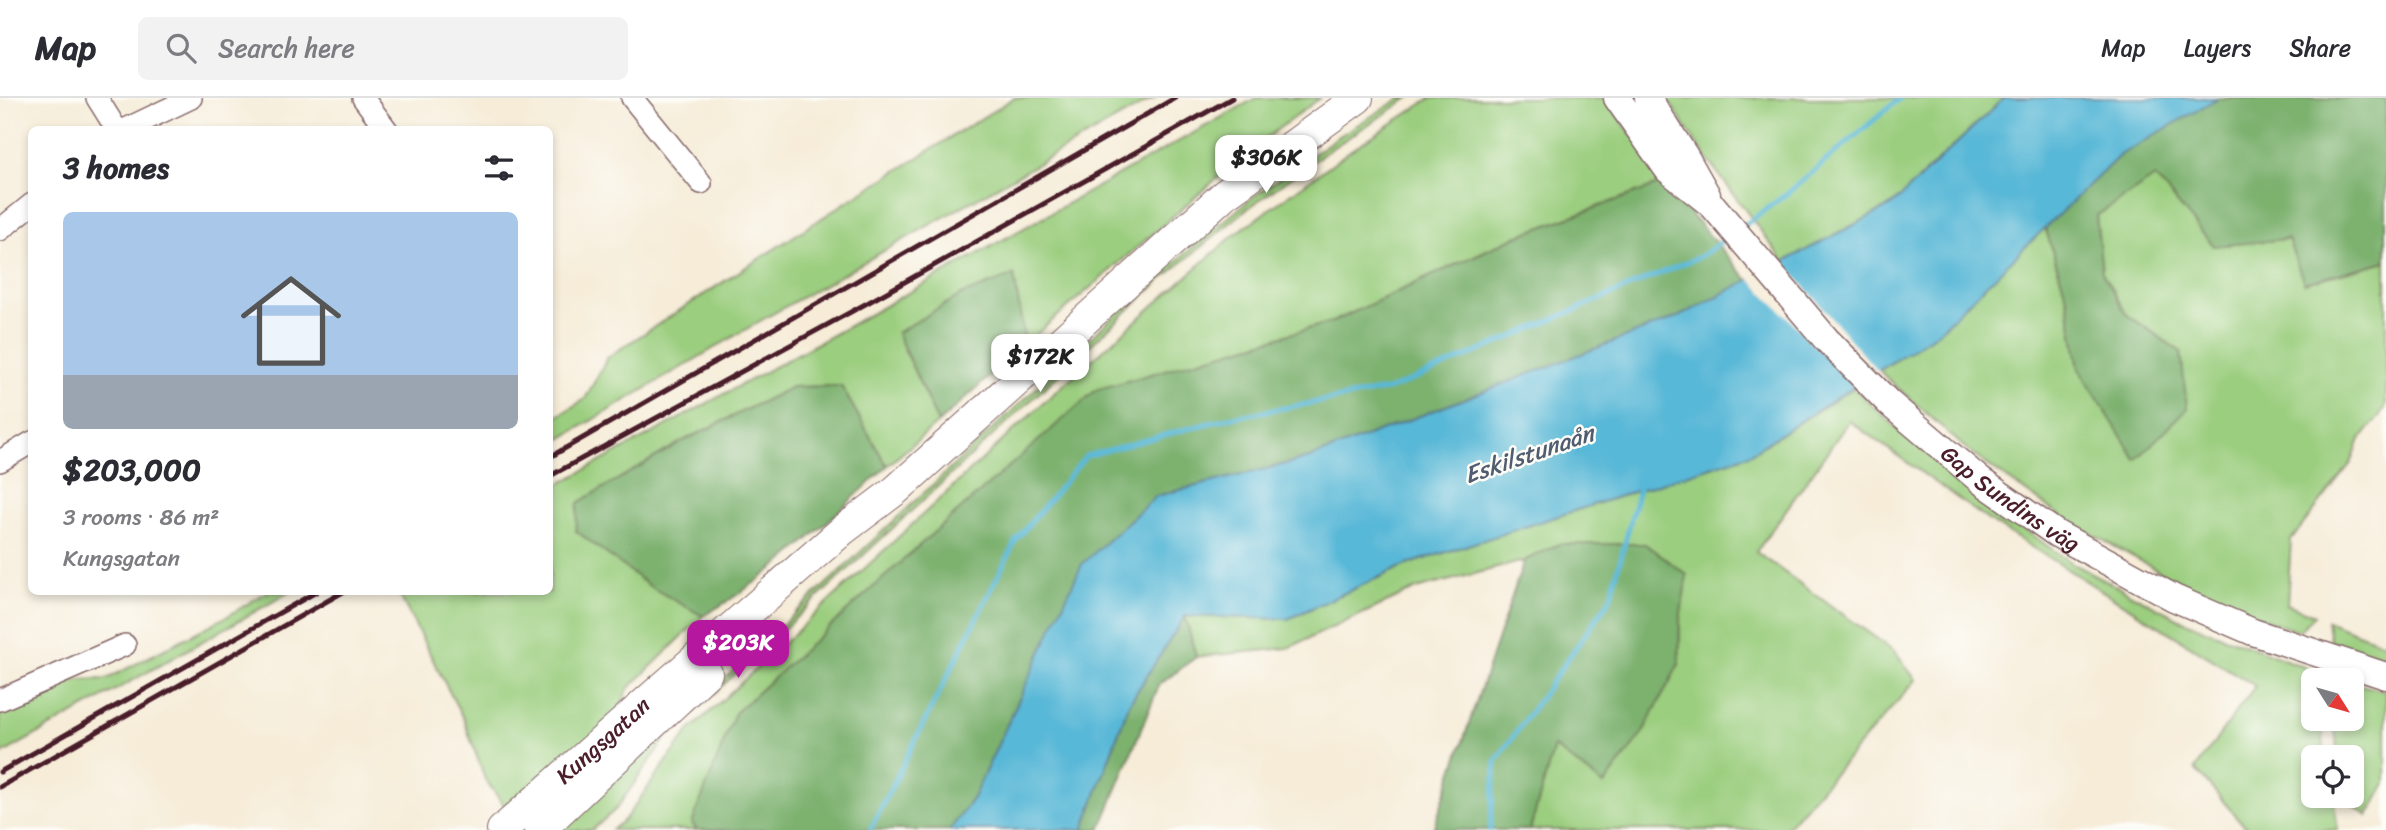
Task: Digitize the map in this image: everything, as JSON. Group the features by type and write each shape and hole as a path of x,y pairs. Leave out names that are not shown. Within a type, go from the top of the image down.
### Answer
{"main road":[{"name":"Kungsgatan","path":"502,830 844,530 896,490 1224,195 1358,98"},
{"name":"Kungsgatan","path":"540,830 851,538 896,490"}],"street":[{"path":"97,98 114,126"},
{"path":"132,126 191,98"},
{"path":"363,98 384,126"},
{"path":"632,98 701,183"},
{"name":"Gap Sundins väg","path":"1617,98 1668,170 1720,214"},
{"name":"Gap Sundins väg","path":"1648,98 1720,214 1826,339 1889,403 1952,458 2031,517 2143,583 2253,632 2386,676"},
{"path":"0,230 28,207"},
{"path":"0,461 28,444"},
{"path":"0,700 125,645"}],"green space":[{"path":"1014,98 1154,98 760,321 553,443 553,419 585,399 608,357 845,203"},
{"path":"1256,98 1320,98 1251,149 1025,344 1014,276 897,333 938,423 887,466 841,386 792,387 683,441 578,503 577,531 651,587 703,616 628,689 615,719 509,812 485,779 464,720 400,595 553,595 553,487 849,326"},
{"path":"1401,98 1409,98 1329,150 1247,209 1163,278 667,737 616,809 592,830 553,830 629,759 645,753 1145,287 1253,197 1336,138"},
{"path":"1431,98 1603,98 1636,139 1664,183 1517,236 1335,321 1096,390 692,823 697,830 612,830 625,819 689,731 1053,394 1234,235 1351,150"},
{"path":"1667,98 2004,98 1892,205 1784,262 1697,145"},
{"path":"2218,98 2386,98 2386,261 2304,283 2288,239 2214,246 2155,177 2096,216 2102,272 2126,314 2181,352 2187,409 2136,460 2079,369 2067,298 2045,227 2120,155"},
{"path":"2155,176 2214,245 2288,239 2304,283 2386,261 2386,407 2359,442 2351,463 2291,540 2287,604 2314,615 2302,629 2296,631 2241,610 2168,576 2065,519 1972,454 1879,371 1937,333 2045,227 2067,298 2079,369 2181,352 2126,314 2102,272 2096,216"},
{"path":"1664,183 1749,281 1678,317 1310,458 1156,496 973,798 950,830 697,830 692,823 735,713 1096,390 1335,321 1517,236"},
{"path":"1014,275 1025,344 938,423 897,333 961,295"},
{"path":"841,386 887,466 776,566 703,616 651,587 576,531 578,503 683,441 792,387"},
{"path":"1853,388 1912,442 2004,515 2070,562 2185,622 2307,668 2301,668 2301,732 2322,732 2324,745 2301,745 2301,808 2335,808 2338,830 2248,830 2195,769 2255,686 1988,520 1849,421 1756,552 1894,651 1916,680 1785,830 1530,830 1553,747 1679,665 1680,621 1559,544 1524,561 1416,589 1288,648 1196,657 1185,616 1288,619 1406,565 1748,455"},
{"path":"1559,544 1645,544 1687,575 1680,621 1679,664 1642,734 1604,785 1554,747 1530,830 1433,830 1524,561"},
{"path":"262,595 285,595 0,755 0,711 72,680 107,679 226,617"},
{"path":"1185,616 1196,657 1159,685 1100,830 1083,830 1129,704"},
{"path":"2327,621 2386,644 2386,654 2375,657 2330,641"},
{"path":"2364,686 2386,691 2386,784 2368,816 2357,808 2364,808 2364,745 2337,745 2335,732 2364,732"}],"water":[{"name":"Eskilstunaån","path":"2004,98 2218,98 2120,155 1937,333 1748,455 1406,565 1288,619 1185,616 1129,704 1083,830 950,830 973,798 1082,564 1156,496 1310,458 1678,317 1892,205"}],"pier":[{"path":"1781,259 1881,373 1857,389 1748,277"}],"waterway":[{"path":"1742,227 1789,192 1900,98"},
{"path":"870,830 1016,540 1086,456 1228,418 1391,389 1701,256 1728,237"},
{"path":"1490,830 1496,761 1610,599 1640,485"}],"railway":[{"path":"553,455 1175,98"},
{"path":"553,474 869,302 1232,98"},
{"path":"0,772 311,595"},
{"path":"0,787 338,595"}]}
